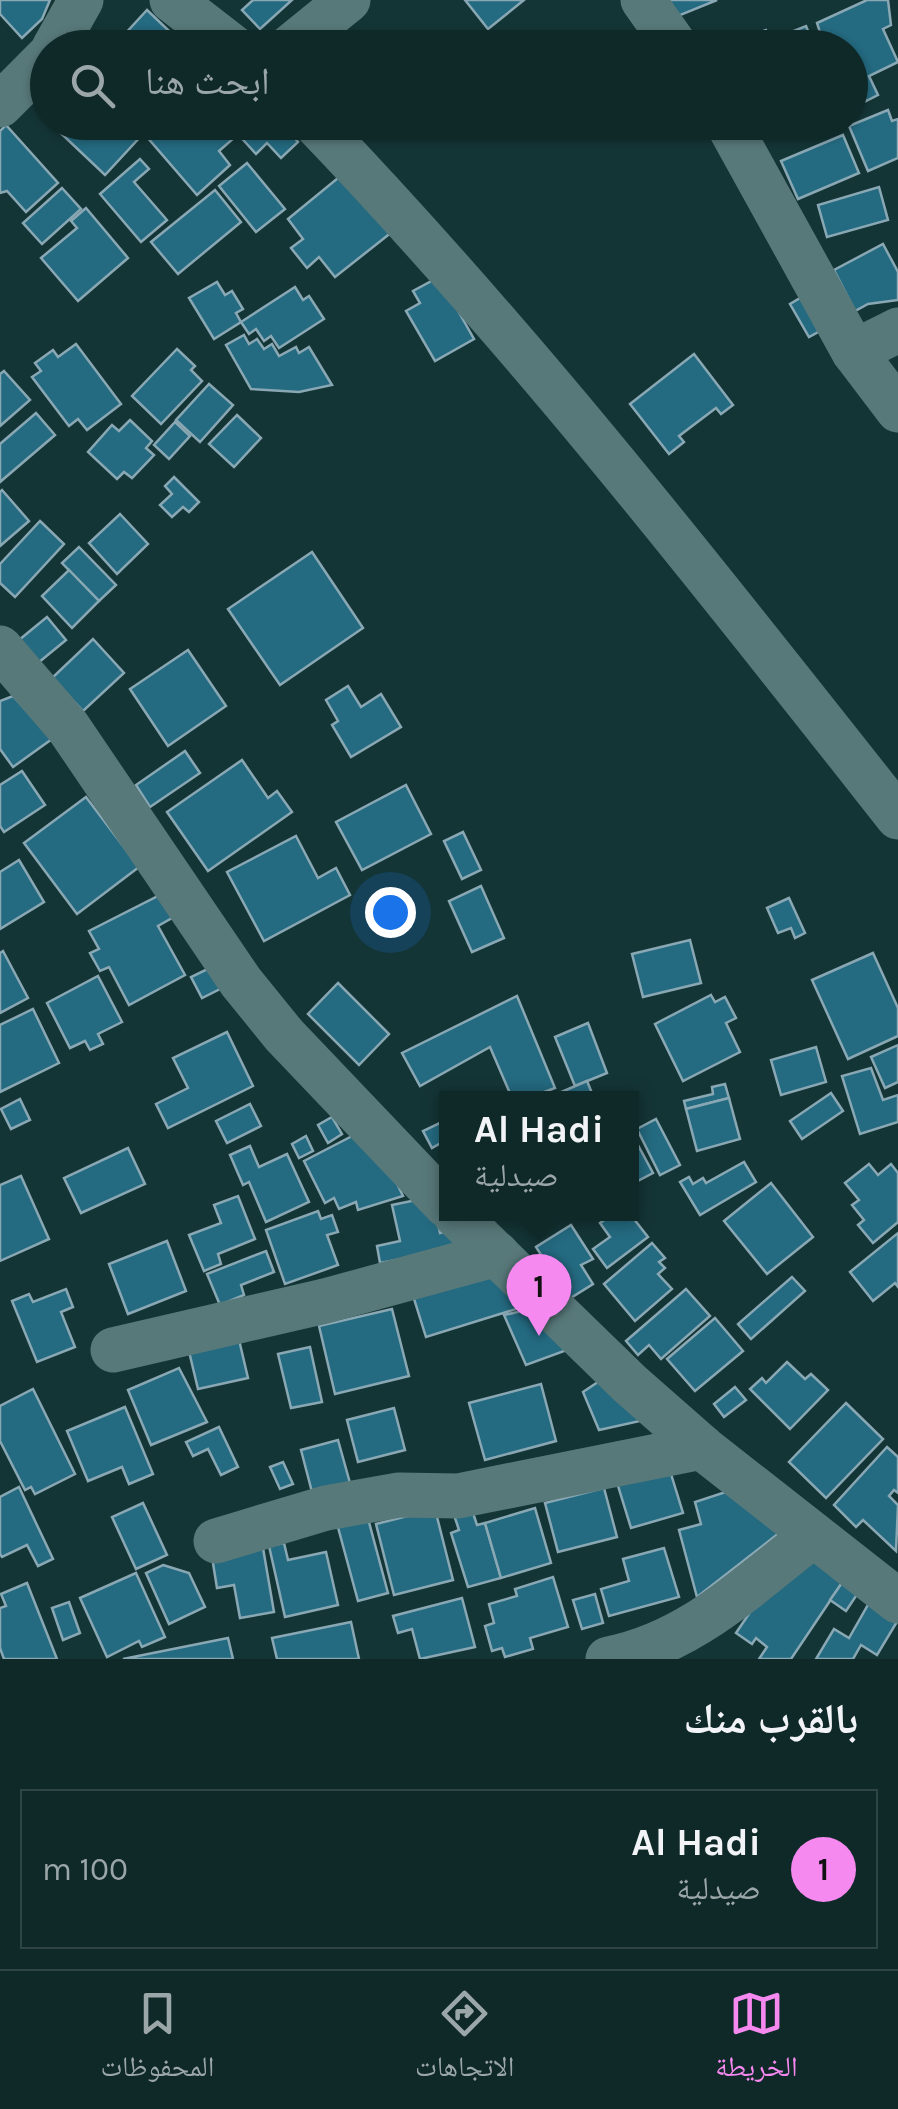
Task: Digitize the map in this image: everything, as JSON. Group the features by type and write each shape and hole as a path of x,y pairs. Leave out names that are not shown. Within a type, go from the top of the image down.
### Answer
{"street":[{"path":"64,30 82,0"},
{"path":"172,0 211,30"},
{"path":"311,30 348,0"},
{"path":"643,0 664,30"},
{"path":"0,105 30,75"},
{"path":"331,140 457,273 898,818"},
{"path":"737,140 854,352 898,410"},
{"path":"854,352 898,330"},
{"path":"0,648 79,743 241,982 284,1035 439,1197"},
{"path":"463,1221 702,1447 811,1537 894,1590"},
{"path":"113,1350 496,1254"},
{"path":"216,1541 326,1508 399,1495 458,1496 702,1447"},
{"path":"608,1659 655,1646 700,1623 811,1537"}],"building":[{"path":"0,0 50,0 42,19 22,38 0,14"},
{"path":"253,0 292,0 260,29 242,10"},
{"path":"465,0 524,0 488,29"},
{"path":"665,0 717,0 673,18"},
{"path":"867,0 888,0 891,25 883,29 898,62 869,76 878,95 868,100 868,30 819,30 817,23"},
{"path":"147,10 168,30 129,30"},
{"path":"888,110 892,121 898,119 898,158 868,171 855,140 868,140 868,118"},
{"path":"6,125 58,183 26,212 7,191 0,193 0,131"},
{"path":"68,140 137,140 105,175"},
{"path":"150,140 232,140 219,151 230,165 197,195"},
{"path":"243,140 298,142 281,158 267,143 256,154"},
{"path":"831,140 845,140 859,173 798,199 781,161"},
{"path":"140,159 149,169 134,182 167,220 141,242 100,194"},
{"path":"247,163 285,209 256,232 219,186"},
{"path":"349,169 397,228 335,277 319,257 307,268 291,248 303,239 288,219"},
{"path":"879,187 888,220 827,237 818,205"},
{"path":"62,188 81,209 42,244 23,223"},
{"path":"215,190 241,222 178,274 151,242"},
{"path":"86,208 128,258 78,301 41,258 77,228 71,221"},
{"path":"883,244 898,272 898,300 868,304 855,311 834,270"},
{"path":"439,277 474,339 435,361 406,311 420,303 413,291"},
{"path":"217,282 225,295 232,291 243,309 236,313 241,322 214,339 189,298"},
{"path":"295,287 303,300 309,296 324,319 279,348 271,336 264,341 256,329 249,334 241,322"},
{"path":"812,291 831,325 809,337 790,304"},
{"path":"244,335 249,344 257,339 264,349 272,344 279,356 296,347 299,353 309,347 332,385 299,392 251,389 226,345"},
{"path":"76,344 121,404 87,430 78,419 69,426 32,377 41,371 35,363 53,350 58,357"},
{"path":"177,349 195,366 191,370 202,381 161,424 132,396"},
{"path":"694,354 733,405 721,414 716,408 679,436 684,442 669,454 630,404"},
{"path":"4,371 30,400 0,426 0,374"},
{"path":"209,384 233,405 200,442 176,420"},
{"path":"36,413 55,435 0,482 0,444"},
{"path":"237,415 261,438 234,467 209,444"},
{"path":"130,420 152,441 146,448 154,455 132,478 124,472 117,479 88,452 112,425 119,431"},
{"path":"175,422 190,436 169,459 154,445"},
{"path":"174,477 199,502 189,512 183,507 172,517 160,505 172,494 165,486"},
{"path":"0,492 29,521 0,546"},
{"path":"120,514 148,544 117,574 89,543"},
{"path":"40,521 64,544 15,597 0,583 0,564"},
{"path":"79,547 116,585 99,601 62,563"},
{"path":"312,552 363,628 280,685 228,609"},
{"path":"69,570 99,601 72,628 42,596"},
{"path":"47,617 66,640 38,663 19,640"},
{"path":"93,639 124,673 83,711 52,678"},
{"path":"188,650 226,706 168,746 130,689"},
{"path":"348,686 361,707 381,694 401,727 351,757 332,725 338,721 326,700"},
{"path":"13,696 52,739 13,767 0,749 0,701"},
{"path":"185,751 200,773 150,807 136,785"},
{"path":"242,760 268,798 277,791 292,812 208,871 167,812"},
{"path":"22,771 45,805 4,832 0,826 0,785"},
{"path":"406,785 431,834 362,870 336,822"},
{"path":"86,797 139,867 77,914 24,843"},
{"path":"463,832 481,870 462,879 444,841"},
{"path":"296,836 318,878 336,868 350,895 264,941 227,872"},
{"path":"19,860 44,902 0,929 0,872"},
{"path":"481,886 504,938 472,952 449,901"},
{"path":"160,895 172,918 158,926 185,975 129,1005 109,967 100,971 90,953 99,949 89,931"},
{"path":"789,898 805,933 795,938 791,928 778,933 767,908"},
{"path":"690,940 701,983 643,997 632,954"},
{"path":"3,951 28,998 0,1013 0,953"},
{"path":"873,953 898,1008 898,1036 848,1059 812,980"},
{"path":"222,962 232,983 202,998 191,977"},
{"path":"98,976 122,1022 98,1034 103,1044 90,1050 85,1041 70,1048 47,1003"},
{"path":"338,983 389,1034 359,1065 308,1014"},
{"path":"711,995 715,1002 725,997 736,1018 726,1023 740,1052 683,1081 655,1024"},
{"path":"517,996 555,1088 509,1091 490,1047 420,1086 402,1053"},
{"path":"33,1009 59,1063 0,1092 0,1025"},
{"path":"588,1023 607,1073 575,1086 555,1037"},
{"path":"227,1032 253,1086 168,1128 156,1104 188,1088 173,1058"},
{"path":"898,1045 898,1082 885,1088 871,1057"},
{"path":"816,1047 826,1082 781,1095 771,1060"},
{"path":"871,1068 883,1100 898,1095 898,1122 860,1134 842,1076"},
{"path":"587,1081 591,1091 564,1091"},
{"path":"725,1084 729,1098 686,1109 684,1101 713,1094 712,1087"},
{"path":"831,1093 843,1111 802,1139 790,1121"},
{"path":"729,1098 740,1139 697,1151 686,1109"},
{"path":"20,1099 30,1120 11,1129 1,1109"},
{"path":"250,1104 261,1126 227,1143 216,1121"},
{"path":"332,1117 342,1134 328,1143 318,1125"},
{"path":"656,1119 680,1165 660,1175 639,1128"},
{"path":"439,1123 439,1144 432,1148 423,1131"},
{"path":"358,1133 390,1169 403,1196 358,1210 356,1202 339,1209 334,1198 325,1203 304,1161"},
{"path":"306,1136 313,1151 299,1158 292,1144"},
{"path":"250,1146 259,1167 287,1154 309,1202 266,1222 249,1182 243,1185 230,1155"},
{"path":"639,1147 653,1173 639,1180"},
{"path":"128,1148 145,1184 81,1213 64,1178"},
{"path":"744,1162 756,1182 700,1215 680,1182 689,1177 693,1184 703,1178 706,1183"},
{"path":"869,1164 878,1175 891,1164 898,1173 898,1222 873,1243 858,1225 864,1220 852,1205 859,1200 845,1183"},
{"path":"21,1176 49,1239 0,1261 0,1185"},
{"path":"771,1183 813,1237 767,1274 724,1221"},
{"path":"238,1196 255,1239 218,1254 221,1264 204,1271 189,1235 221,1223 214,1205"},
{"path":"421,1199 434,1205 440,1233 459,1229 463,1247 380,1263 377,1246 400,1241 392,1205"},
{"path":"318,1211 321,1219 332,1215 338,1232 327,1235 338,1265 285,1284 266,1230"},
{"path":"635,1221 648,1237 607,1268 593,1249 610,1237 600,1223"},
{"path":"571,1225 593,1259 581,1265 593,1284 569,1299 536,1247"},
{"path":"898,1233 898,1287 895,1283 873,1301 850,1272"},
{"path":"167,1241 186,1291 128,1314 109,1264"},
{"path":"652,1243 665,1258 659,1262 665,1268 658,1274 672,1289 635,1321 604,1284"},
{"path":"266,1251 274,1272 241,1285 244,1295 220,1305 207,1274"},
{"path":"483,1263 529,1305 426,1337 410,1286"},
{"path":"792,1277 805,1291 751,1339 738,1324"},
{"path":"66,1289 73,1307 61,1312 75,1347 37,1362 12,1301 29,1294 33,1302"},
{"path":"686,1289 710,1316 661,1359 649,1345 638,1355 626,1341"},
{"path":"535,1308 575,1347 526,1365 504,1315"},
{"path":"392,1309 409,1376 335,1394 319,1326"},
{"path":"715,1318 743,1351 695,1391 667,1359"},
{"path":"236,1327 248,1378 198,1389 186,1339"},
{"path":"310,1347 322,1402 291,1408 278,1354"},
{"path":"787,1362 805,1379 811,1374 828,1390 790,1429 750,1389 762,1378 766,1383"},
{"path":"179,1368 207,1422 151,1445 128,1390"},
{"path":"610,1374 640,1421 599,1430 583,1392"},
{"path":"541,1384 556,1441 485,1460 469,1403"},
{"path":"735,1387 746,1400 724,1417 714,1404"},
{"path":"33,1389 75,1474 35,1494 31,1487 25,1490 0,1441 0,1406"},
{"path":"846,1403 883,1439 826,1498 789,1462"},
{"path":"125,1407 153,1474 129,1484 122,1467 88,1481 67,1431"},
{"path":"394,1408 405,1450 358,1462 347,1420"},
{"path":"219,1427 238,1467 221,1475 208,1449 193,1456 186,1442"},
{"path":"338,1440 350,1483 312,1492 301,1450"},
{"path":"887,1447 898,1457 898,1493 894,1490 889,1496 898,1505 896,1551 863,1520 856,1527 834,1505"},
{"path":"667,1461 683,1513 631,1528 615,1476"},
{"path":"283,1462 293,1484 280,1489 270,1467"},
{"path":"744,1486 788,1526 697,1597 679,1530 701,1524 695,1502"},
{"path":"19,1487 53,1559 38,1566 27,1545 2,1557 0,1554 0,1497"},
{"path":"604,1488 617,1537 558,1552 545,1503"},
{"path":"143,1503 167,1555 136,1569 112,1517"},
{"path":"471,1507 477,1525 485,1523 501,1578 468,1587 451,1533 459,1530 453,1512"},
{"path":"535,1508 551,1563 501,1578 485,1523"},
{"path":"435,1509 453,1580 394,1595 376,1524"},
{"path":"366,1511 388,1593 358,1601 336,1520"},
{"path":"284,1543 288,1560 326,1552 338,1605 285,1617 269,1546"},
{"path":"263,1548 274,1612 240,1618 234,1585 217,1588 212,1557"},
{"path":"664,1548 679,1597 609,1616 601,1589 629,1581 623,1559"},
{"path":"805,1554 844,1580 791,1659 759,1659 767,1647 756,1638 752,1644 736,1633 761,1596"},
{"path":"163,1565 189,1573 205,1607 169,1624 146,1573"},
{"path":"136,1573 165,1637 142,1647 139,1641 107,1657 80,1598"},
{"path":"553,1577 568,1627 530,1638 533,1649 505,1657 502,1648 492,1651 485,1626 494,1623 489,1604 517,1596 515,1589"},
{"path":"844,1580 860,1590 846,1611 830,1600"},
{"path":"27,1583 57,1659 4,1659 0,1648 0,1608 6,1606 1,1594"},
{"path":"595,1594 603,1623 582,1629 573,1600"},
{"path":"462,1598 475,1647 420,1659 412,1629 398,1633 393,1616"},
{"path":"69,1602 80,1633 63,1640 52,1608"},
{"path":"869,1603 898,1620 877,1655 861,1645 853,1659 816,1659 834,1629 849,1638"},
{"path":"351,1622 359,1659 277,1659 272,1638"},
{"path":"228,1638 233,1659 123,1659"}],"place":[{"name":"Al Hadi","path":"539,1336"}]}
